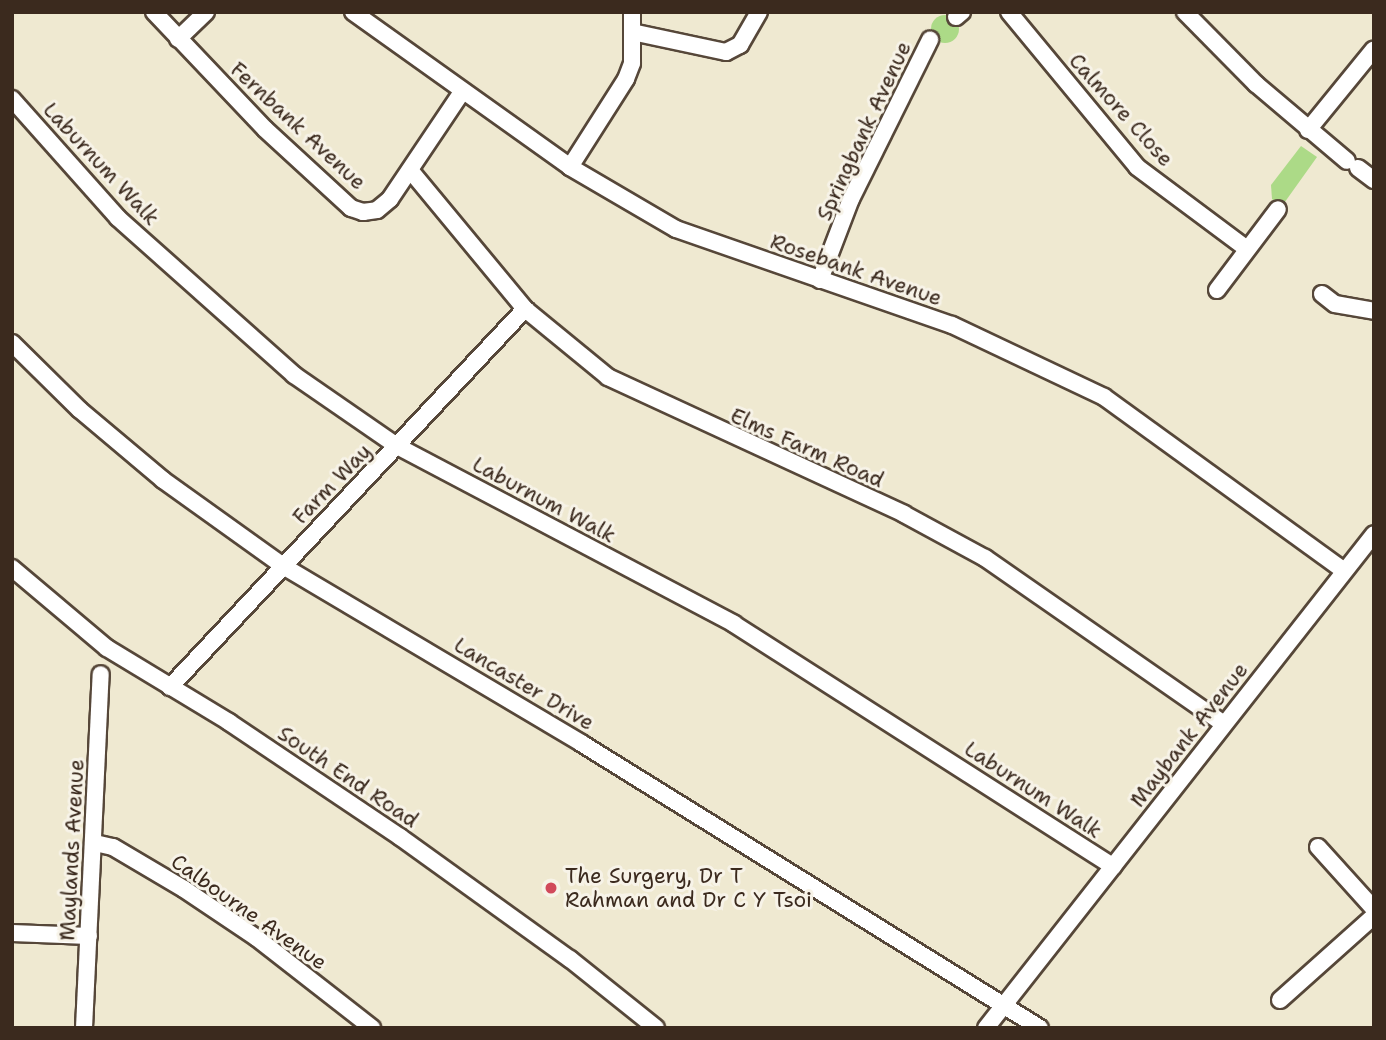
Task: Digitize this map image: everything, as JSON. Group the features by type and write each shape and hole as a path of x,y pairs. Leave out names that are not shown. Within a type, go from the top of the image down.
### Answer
{"street":[{"name":"Fernbank Avenue","path":"154,12 178,39 351,208 377,210 410,170 463,92"},
{"path":"178,39 206,12"},
{"name":"Rosebank Avenue","path":"353,12 570,167 689,234 984,338 1104,397 1344,571"},
{"path":"570,167 626,79 632,12"},
{"path":"632,32 726,52 740,45 759,12"},
{"name":"Calmore Close","path":"1009,12 1138,167 1247,249"},
{"path":"1185,12 1308,130 1374,180"},
{"name":"Springbank Avenue","path":"820,280 867,163 930,40"},
{"path":"1308,130 1374,50"},
{"name":"Laburnum Walk","path":"12,99 118,218 295,375 397,446 734,624 1113,866"},
{"name":"Elms Farm Road","path":"410,170 525,309 574,352 637,393 904,514 985,558 1224,724"},
{"path":"1217,290 1278,209"},
{"path":"1322,294 1335,304 1374,311"},
{"name":"Farm Way","path":"170,687 525,309"},
{"name":"Lancaster Drive","path":"12,343 80,410 163,480 283,566 581,743 1040,1028"},
{"name":"Maybank Avenue","path":"986,1028 1374,534"},
{"name":"South End Road","path":"12,568 107,648 400,837 570,959 656,1028"},
{"name":"Maylands Avenue","path":"86,1027 102,674"},
{"name":"Calbourne Avenue","path":"95,843 113,847 184,888 257,938 372,1028"},
{"path":"1318,847 1374,909"},
{"path":"1280,1000 1374,916"},
{"path":"12,933 89,936"}],"green space":[{"path":"945,15 955,19 959,29 955,39 945,43 935,39 931,29 935,19"},
{"path":"1301,146 1317,157 1282,206 1272,199 1271,185"}],"place":[{"name":"The Surgery, Dr T Rahman and Dr C Y Tsoi","path":"551,888"}]}
